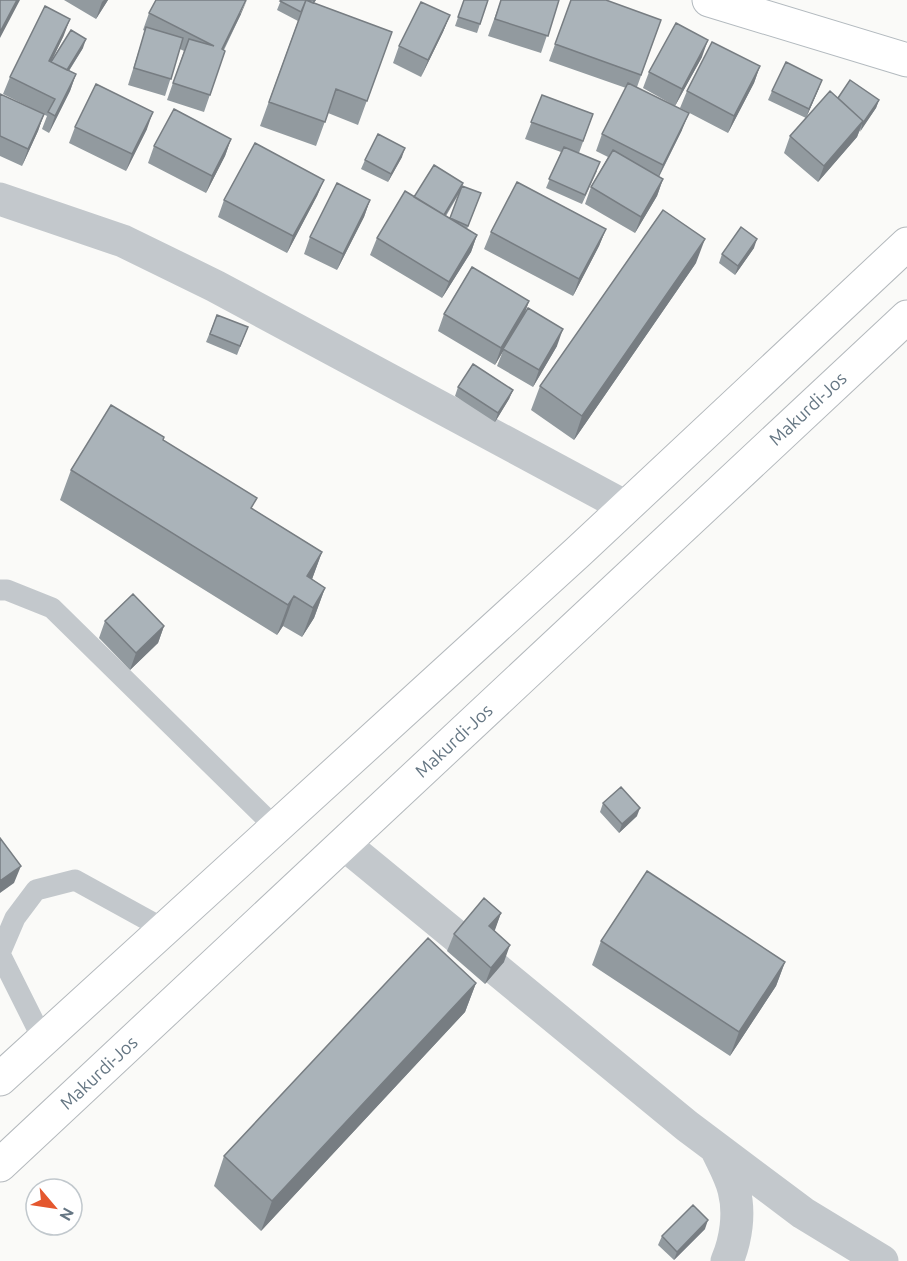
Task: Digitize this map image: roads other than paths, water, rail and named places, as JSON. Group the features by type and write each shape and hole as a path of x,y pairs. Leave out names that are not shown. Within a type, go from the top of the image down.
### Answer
{"main road":[{"path":"709,0 907,60"},
{"path":"0,1079 626,507 907,244"},
{"name":"Makurdi-Jos","path":"0,1165 907,316"}],"street":[{"path":"0,199 123,241 215,286 626,507"},
{"path":"344,844 687,1126 803,1213 882,1261"},
{"path":"717,1148 734,1190 737,1212 735,1234 727,1261"}],"lane":[{"path":"0,590 7,590 52,608 276,828"},
{"path":"43,1040 0,954 15,918 36,890 75,880 164,929"}]}
